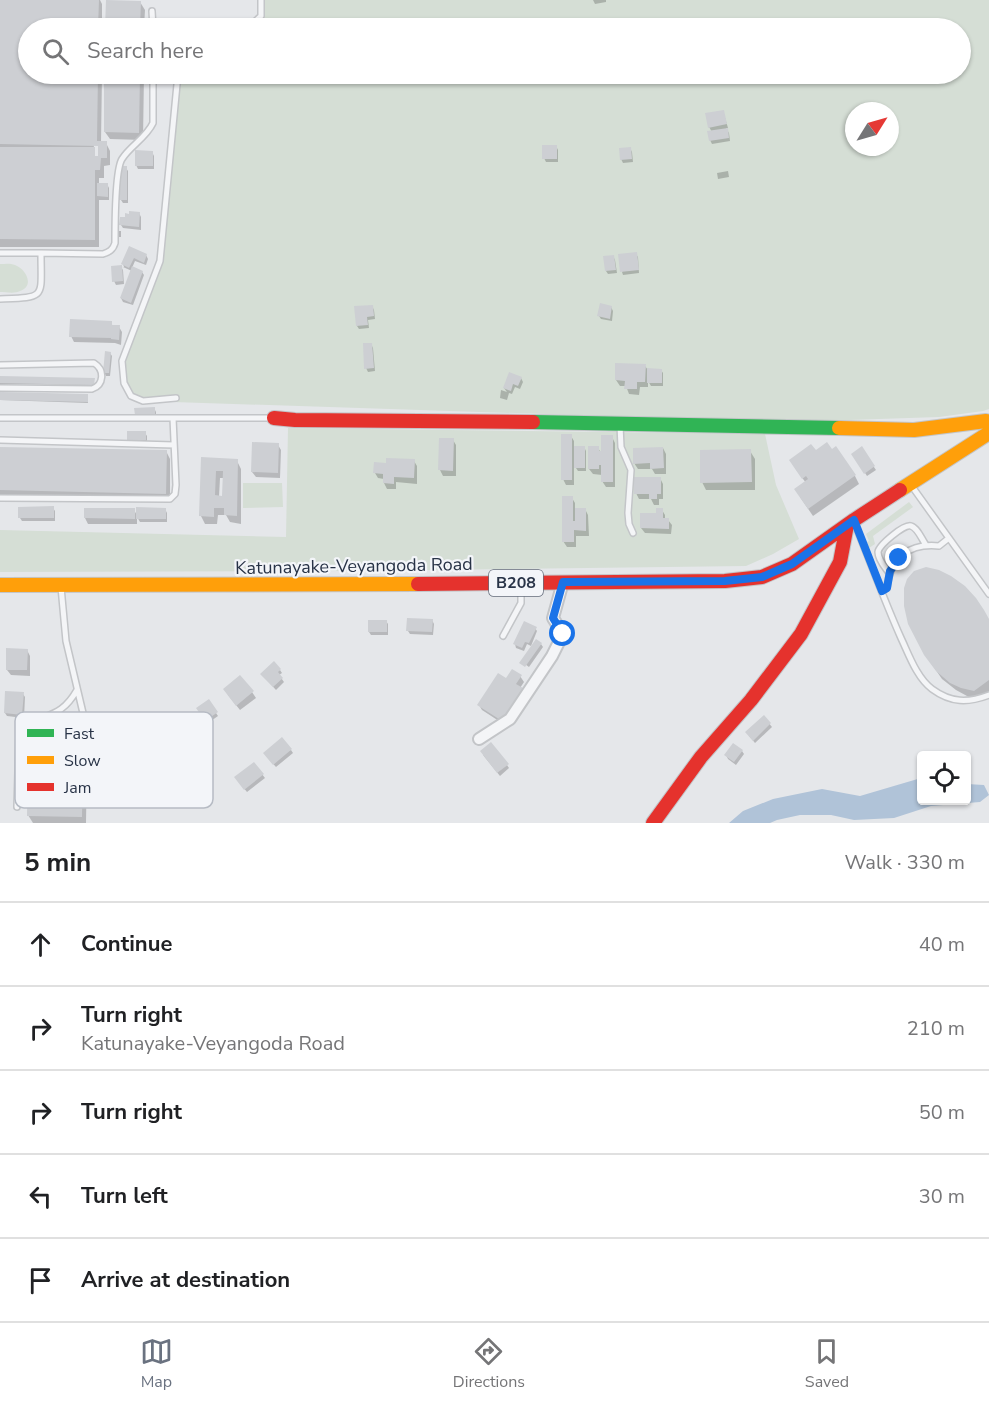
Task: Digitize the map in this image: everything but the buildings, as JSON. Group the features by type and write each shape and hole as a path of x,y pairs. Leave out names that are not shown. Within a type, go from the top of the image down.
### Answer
{"street":[{"path":"274,418 914,430 989,422"},
{"name":"Katunayake-Veyangoda Road","path":"0,585 725,581 762,577 792,564 989,433"},
{"path":"653,823 701,757 751,700 801,634 840,562 851,523"},
{"path":"478,739 510,719 552,656 563,634 553,618 563,582"}],"lane":[{"path":"259,18 261,16 261,0"},
{"path":"152,12 152,18"},
{"path":"0,253 103,254 113,248 118,165 153,123 153,84"},
{"path":"176,398 143,401 131,396 124,383 122,361 160,261 177,84"},
{"path":"0,299 30,298 39,293 41,290 41,253"},
{"path":"0,364 94,363 102,372 101,383 92,389 0,388"},
{"path":"0,418 274,418"},
{"path":"0,498 168,500 175,494 173,418"},
{"path":"620,424 621,447 631,470 628,513 633,533"},
{"path":"0,440 174,445"},
{"path":"910,484 989,594"},
{"path":"851,523 911,660 930,688 959,701 975,700 989,695"},
{"path":"890,573 878,555 878,549 882,544 906,526 911,526 916,529 926,545"},
{"path":"882,591 887,588 893,565 899,558 915,547 939,546 949,538"},
{"path":"503,636 521,603 521,582"},
{"path":"61,585 66,641 83,712"},
{"path":"56,712 63,708 77,690"}],"shaded area":[{"path":"261,0 989,0 989,409 939,417 789,422 143,401 131,396 124,383 122,361 160,261 177,84 971,84 971,18 259,18 261,16"},
{"path":"0,264 13,264 23,270 28,282 25,289 16,292 0,292"},
{"path":"288,428 765,434 776,485 799,539 746,566 362,571 0,572 0,530 286,537"},
{"path":"243,483 282,483 283,507 243,508"},
{"path":"909,502 913,507 873,536 875,544 869,548 866,534"}],"water":[{"path":"917,779 917,805 943,805 931,806 894,818 854,820 831,815 800,815 770,823 729,823 743,811 773,799 822,789 860,796"},
{"path":"971,784 984,785 989,795 980,802 971,803"}],"traffic: fast":[{"path":"533,422 839,428"}],"traffic: slow":[{"path":"839,428 914,430 989,422"},
{"path":"900,490 989,433"},
{"path":"0,585 418,584"}],"traffic: jam":[{"path":"274,418 533,422"},
{"path":"418,584 725,581 762,577 792,564 900,490"},
{"path":"653,823 701,757 751,700 801,634 840,562 847,525"}],"route":[{"path":"563,634 553,618 563,582 725,581 762,577 792,564 854,520 882,591 887,588 890,571 899,558"}]}
